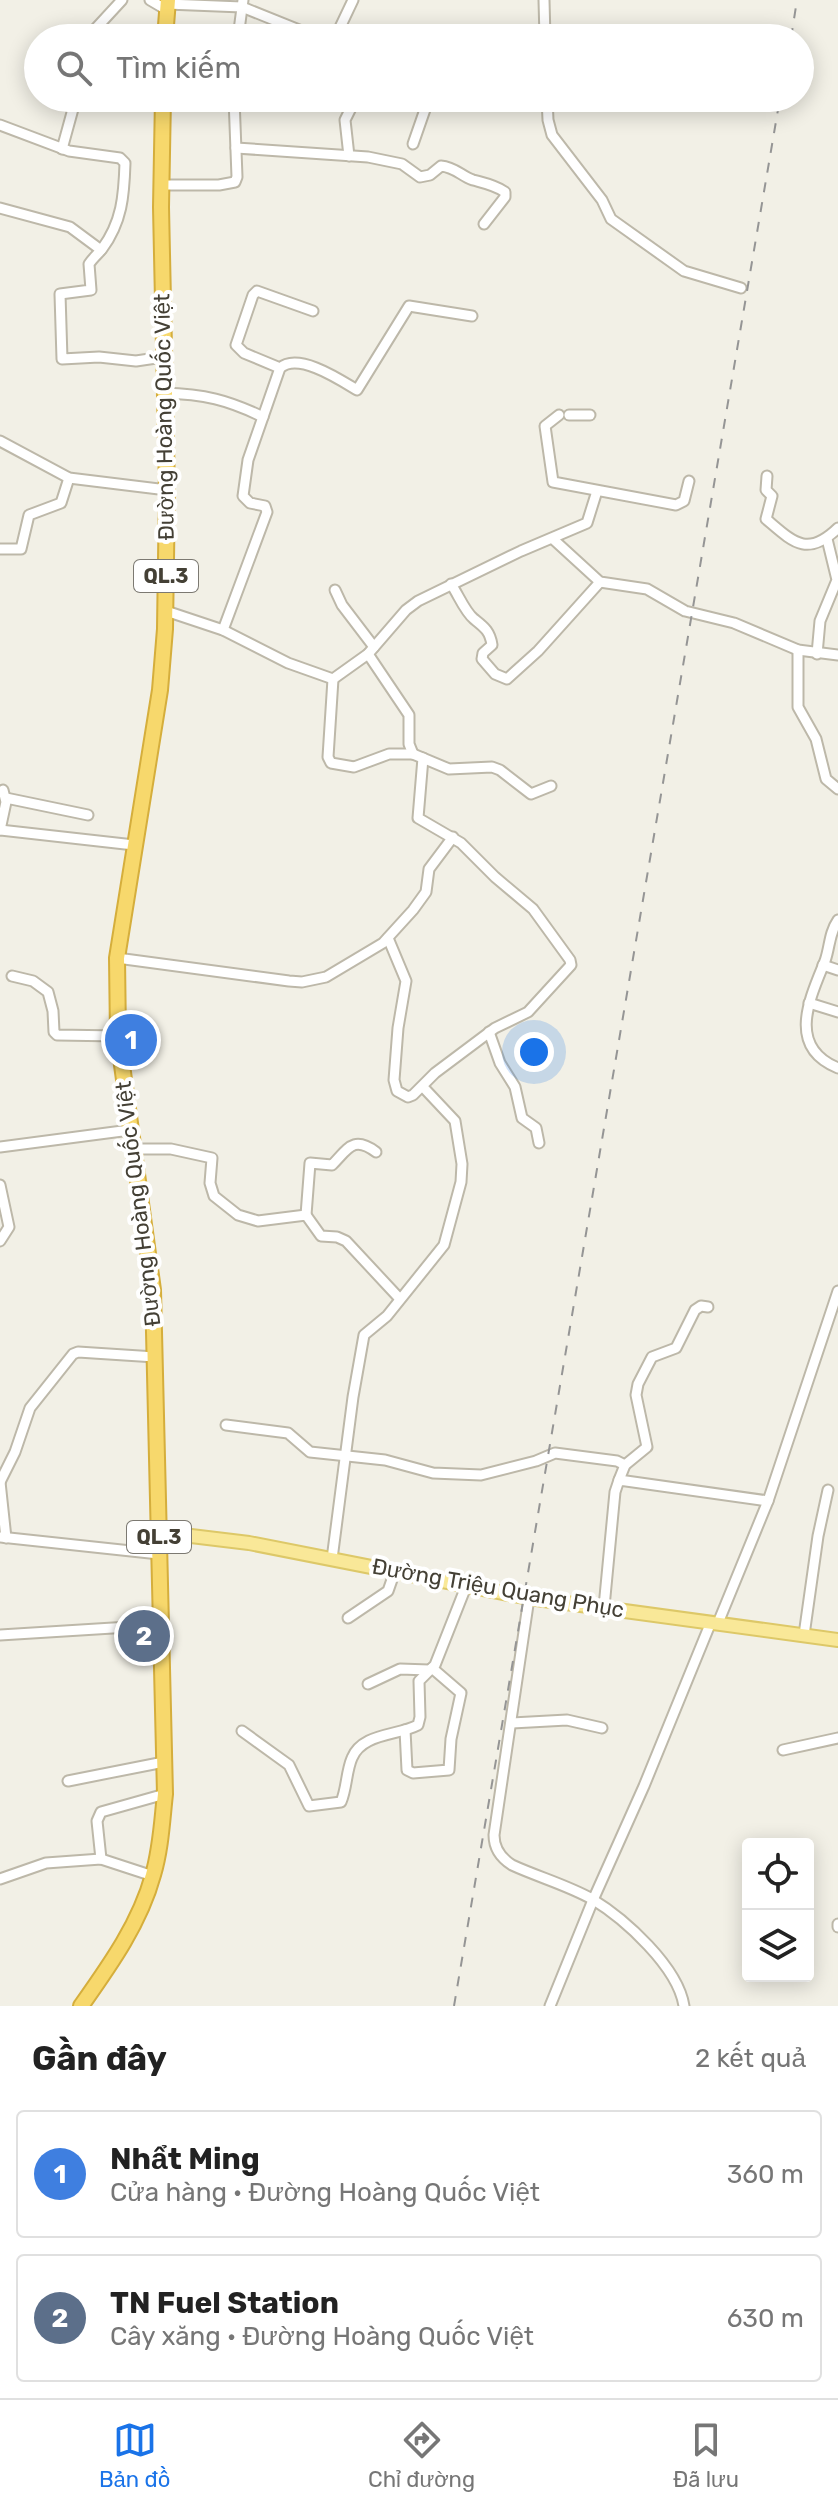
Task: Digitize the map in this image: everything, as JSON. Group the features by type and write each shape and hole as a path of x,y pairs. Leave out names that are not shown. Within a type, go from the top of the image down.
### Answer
{"highway":[{"name":"Đường Hoàng Quốc Việt","path":"81,2006 126,1938 153,1876 165,1794 153,1290 118,1036 117,958 160,690 166,611 163,112"}],"main road":[{"name":"Đường Triệu Quang Phục","path":"158,1532 249,1543 529,1598 838,1640"}],"street":[{"path":"100,24 122,0"},
{"path":"150,0 168,5 243,4 288,24"},
{"path":"342,24 353,0"},
{"path":"544,0 545,24"},
{"path":"240,24 243,4"},
{"path":"62,149 72,112"},
{"path":"161,185 235,182 235,112"},
{"path":"349,112 345,120 349,156"},
{"path":"413,144 424,112"},
{"path":"548,112 552,135 602,200 611,219 684,271 741,288"},
{"path":"0,125 62,149 120,158 125,163 123,206 117,225 89,264 91,290 60,294 62,359 99,357 136,361 163,357"},
{"path":"236,148 349,156 402,164 420,177 447,166 467,177 502,189 505,197 484,224"},
{"path":"0,208 70,227 101,250"},
{"path":"280,368 244,353 236,345 253,295 257,291 313,311"},
{"path":"223,630 267,510 265,506 246,501 243,496 248,460 280,368 284,364 298,363 330,374 357,390 409,306 472,316"},
{"path":"164,393 213,397 233,402 263,417"},
{"path":"590,415 564,415 545,426 551,479 556,483 676,505 684,501 689,481"},
{"path":"0,441 69,478 167,490"},
{"path":"767,476 766,490 772,496 766,519 799,544 813,545 827,539 838,528"},
{"path":"0,549 21,549 29,515 61,503 69,478"},
{"path":"551,786 531,794 492,767 449,769 413,754 389,754 354,767 328,761 333,679 371,650 412,605 521,551 587,523 597,491"},
{"path":"553,539 600,582 647,589 685,611 734,623 798,650 838,655"},
{"path":"817,654 820,621 837,580 827,539"},
{"path":"451,584 473,618 484,624 492,641 482,659 495,674 507,679 538,651 600,582"},
{"path":"335,590 409,715 409,744 413,754"},
{"path":"166,611 223,630 288,663 333,679"},
{"path":"798,650 798,707 816,739 823,773 838,789"},
{"path":"388,938 406,981 398,1028 395,1086 408,1097 489,1032 528,1012 570,968 570,960 533,909 453,837 418,818 423,758"},
{"path":"88,815 5,794 0,830 134,845"},
{"path":"117,958 302,982 336,972 388,938 426,892 429,869 453,837"},
{"path":"838,920 809,1003 807,1033 820,1059 838,1068"},
{"path":"823,965 838,970"},
{"path":"12,976 33,981 48,992 57,1035 118,1036"},
{"path":"809,1003 838,1012"},
{"path":"489,1032 496,1056 515,1087 522,1118 536,1128 539,1143"},
{"path":"332,1559 364,1335 383,1321 447,1240 463,1173 455,1121 423,1087"},
{"path":"0,1147 130,1130"},
{"path":"376,1152 367,1145 357,1143 332,1165 310,1163 306,1215 321,1236 346,1241 400,1299"},
{"path":"134,1149 171,1149 212,1158 210,1183 214,1196 248,1219 258,1221 306,1215"},
{"path":"0,1185 9,1227 0,1241"},
{"path":"550,2006 593,1900 768,1501 838,1291"},
{"path":"604,1607 615,1492 625,1465 647,1447 636,1390 650,1358 676,1348 695,1310 708,1307"},
{"path":"823,1337 838,1322"},
{"path":"155,1357 73,1354 30,1408 15,1452 0,1482 3,1537 159,1554"},
{"path":"226,1425 281,1431 294,1437 310,1452 385,1460 433,1473 472,1475 536,1461 555,1453 625,1465"},
{"path":"619,1480 768,1501"},
{"path":"804,1635 828,1490"},
{"path":"348,1618 388,1591 395,1571"},
{"path":"242,1731 289,1765 307,1804 341,1802 352,1756 362,1745 414,1728 420,1721 417,1686 421,1677 431,1669 467,1584"},
{"path":"529,1598 494,1835 495,1846 505,1861 593,1900 639,1937 658,1957 677,1986 684,2006"},
{"path":"0,1635 161,1625"},
{"path":"368,1684 400,1669 431,1669 461,1693 451,1739 449,1770 413,1773 407,1770 405,1730"},
{"path":"512,1723 567,1720 602,1728"},
{"path":"783,1750 838,1738"},
{"path":"68,1781 164,1762"},
{"path":"101,1859 97,1821 101,1812 165,1794"},
{"path":"0,1879 46,1863 101,1859 153,1876"}],"railway":[{"path":"793,24 797,0"},
{"path":"454,2006 778,112"}],"place":[{"name":"Nhẩt Ming","path":"131,1040"},
{"name":"TN Fuel Station","path":"144,1636"}]}
